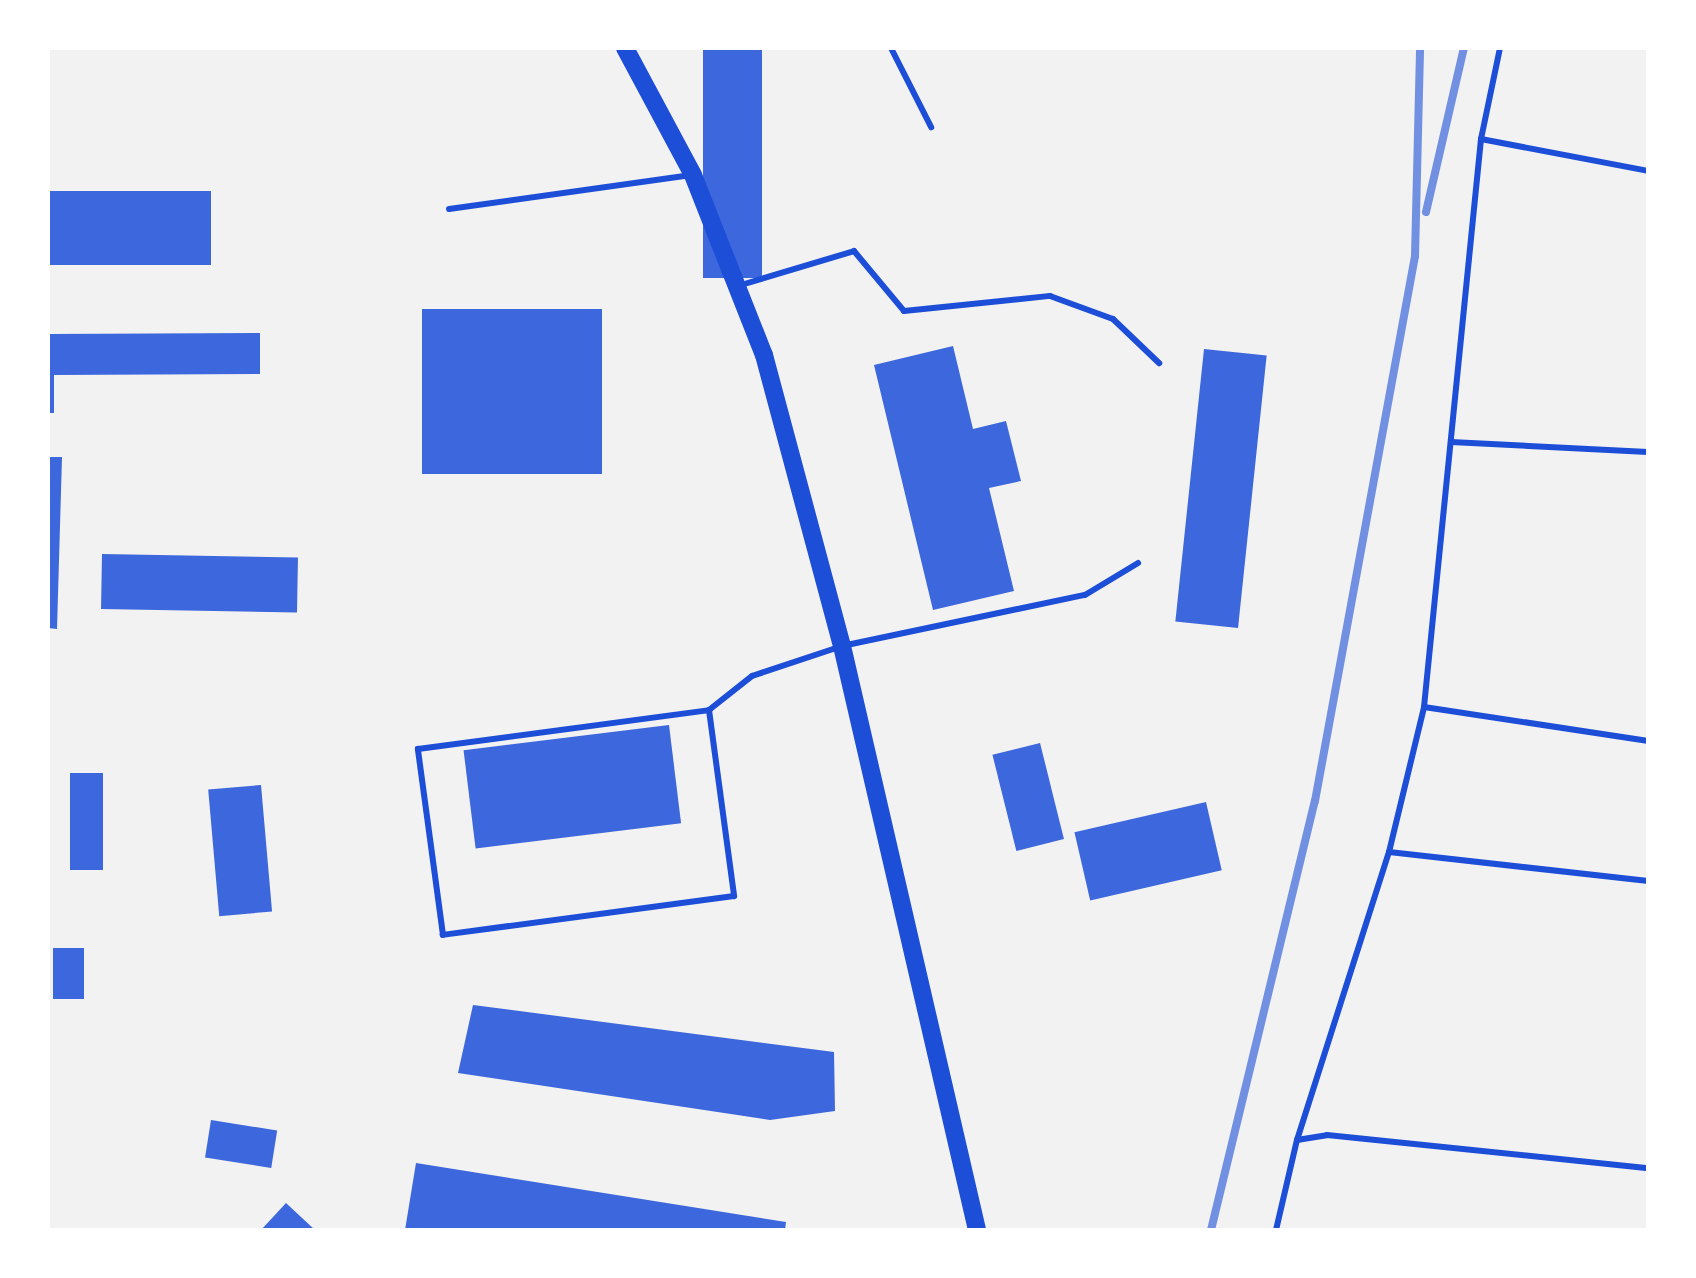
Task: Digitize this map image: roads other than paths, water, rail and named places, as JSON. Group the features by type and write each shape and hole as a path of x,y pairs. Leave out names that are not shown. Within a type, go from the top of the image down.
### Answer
{"main road":[{"path":"625,48 693,175 742,286 842,646 977,1230"}],"lane":[{"path":"891,48 931,127"},
{"path":"1276,1230 1296,1140 1389,852 1424,707 1481,139 1500,48"},
{"path":"1481,139 1648,171"},
{"path":"449,209 693,175"},
{"path":"742,286 854,251 904,311 1050,296 1113,320 1159,363"},
{"path":"1451,442 1648,452"},
{"path":"709,710 734,896 443,935 418,749 709,710 752,676 842,646 1085,595 1138,563"},
{"path":"1424,707 1648,741"},
{"path":"1389,852 1648,881"},
{"path":"1296,1140 1327,1135 1648,1168"}],"railway":[{"path":"1211,1230 1315,801 1415,256 1420,48"},
{"path":"1426,212 1464,48"}]}
